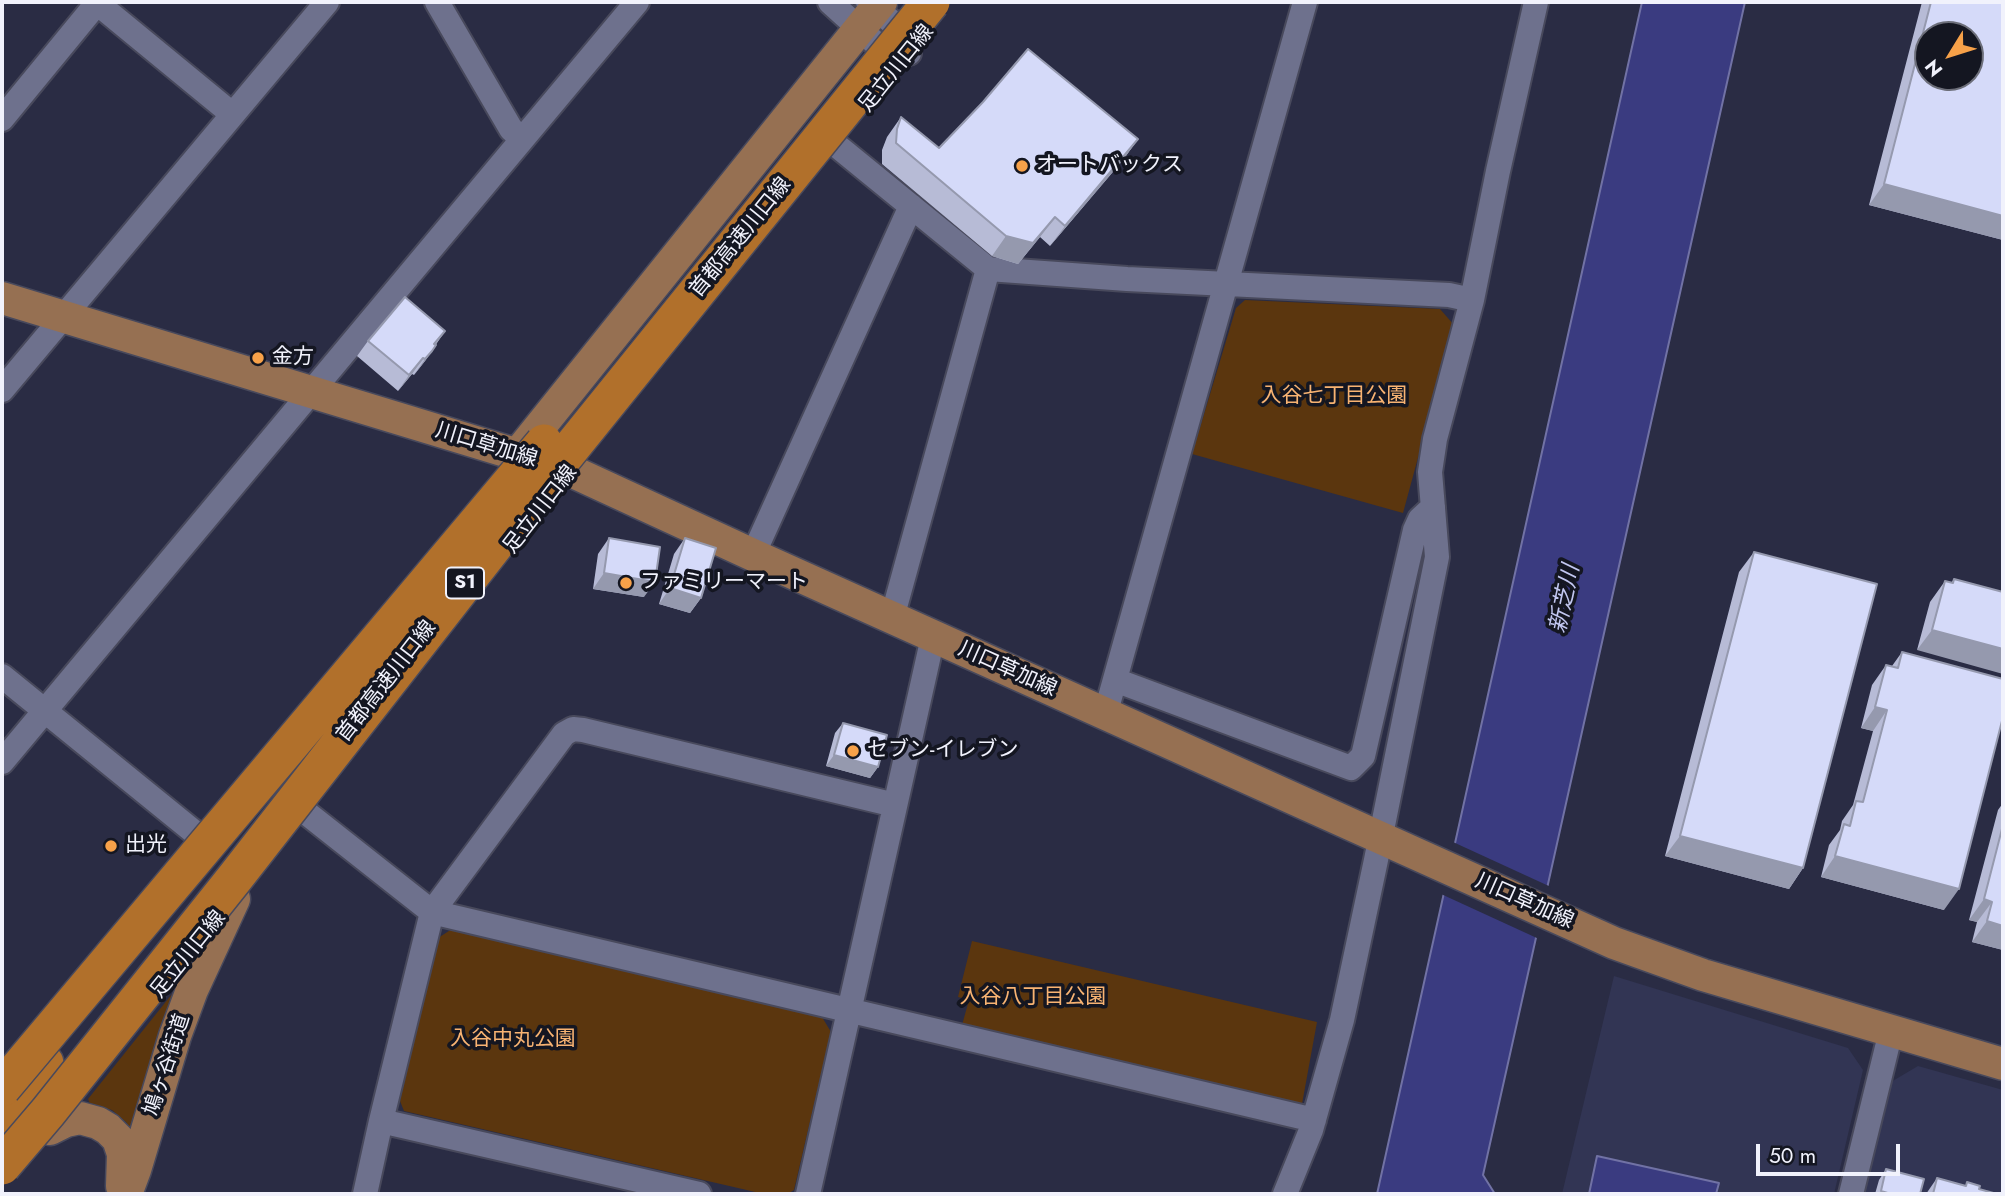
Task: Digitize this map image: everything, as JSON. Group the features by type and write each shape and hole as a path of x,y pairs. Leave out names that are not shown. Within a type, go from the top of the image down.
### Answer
{"highway":[{"name":"首都高速川口線","path":"2,1166 57,1102 551,474 931,2"},
{"name":"首都高速川口線","path":"2,1088 524,467 877,9"},
{"path":"2,1144 260,813 350,655"},
{"path":"2,1117 260,813 399,689"}],"main road":[{"name":"足立川口線","path":"2,1185 234,899 571,471 951,2"},
{"path":"2,1075 517,456 877,9"},
{"name":"川口草加線","path":"2,298 571,471 1105,715 1625,948 1703,975 2003,1064"},
{"name":"鳩ヶ谷街道","path":"123,1194 135,1171 192,990 234,899"},
{"name":"鳩ヶ谷街道","path":"50,1129 80,1118 99,1123 108,1129 118,1139 123,1154 123,1194"}],"street":[{"path":"2,119 95,2 232,114"},
{"path":"2,390 327,2"},
{"path":"437,2 511,129 521,138"},
{"path":"2,762 637,2"},
{"path":"830,2 877,9 900,28 909,54"},
{"path":"1105,715 1305,2"},
{"path":"1285,1194 1314,1120 1392,843 1437,557 1430,471 1435,439 1472,300 1536,2"},
{"path":"836,145 988,269 1127,279 1449,295 1472,300"},
{"path":"753,555 911,206"},
{"path":"892,618 988,269"},
{"path":"1115,680 1351,768 1363,756 1415,530 1420,519 1433,507"},
{"path":"808,1194 933,637"},
{"path":"2,676 199,836"},
{"path":"365,1194 432,912 564,734 573,729 583,730 895,805"},
{"path":"304,811 432,912 1314,1120"},
{"path":"1851,1194 1891,1031"},
{"path":"381,1121 699,1194"}],"shaded area":[{"path":"1614,976 1848,1048 1863,1070 1834,1194 1562,1194"},
{"path":"1918,1066 2003,1090 2003,1194 1864,1194 1891,1082"}],"green space":[{"name":"入谷七丁目公園","path":"1245,300 1440,309 1454,325 1403,513 1192,454 1236,308"},
{"name":"入谷中丸公園","path":"452,929 822,1017 831,1032 794,1190 787,1194 764,1194 404,1111 400,1101 438,938"},
{"name":"入谷八丁目公園","path":"972,941 1317,1022 1302,1104 962,1025 969,1000 958,997"},
{"path":"184,979 134,1133 112,1110 90,1104 88,1099"}],"water":[{"name":"新芝川","path":"1642,2 1745,2 1483,1175 1495,1194 1377,1194"},
{"path":"1597,1156 1719,1183 1716,1194 1589,1194"}],"pier":[{"path":"1453,842 1551,887 1539,939 1441,894"}],"building":[{"path":"1931,2 2003,2 2003,216 1884,184 1914,68 1914,91 1984,91 1984,21 1926,21"},
{"name":"オートバックス","path":"1028,49 1138,139 1065,226 1055,217 1033,243 1006,236 896,143 901,117 939,148"},
{"path":"405,297 445,331 434,344 436,345 432,351 409,375 368,341"},
{"path":"609,538 660,547 655,582 604,573"},
{"path":"685,538 716,548 701,598 670,588"},
{"path":"1754,552 1877,584 1803,868 1680,836"},
{"path":"1954,579 2003,592 2003,649 1932,630 1945,581 1953,583"},
{"path":"1902,652 2003,679 2003,717 1959,889 1835,856 1844,824 1850,826 1856,801 1863,802 1887,710 1875,707 1886,665 1898,668"},
{"path":"843,723 887,735 878,767 834,755"},
{"path":"2003,825 2003,926 1987,921 1992,902 1984,899"},
{"path":"1886,1169 1924,1179 1920,1194 1891,1194 1881,1191"},
{"path":"1937,1178 1966,1186 1967,1182 1997,1194 1933,1194"}],"place":[{"name":"オートバックス","path":"1022,166"},
{"name":"金方","path":"258,358"},
{"name":"ファミリーマート","path":"626,583"},
{"name":"セブン-イレブン","path":"853,751"},
{"name":"出光","path":"111,846"}]}
